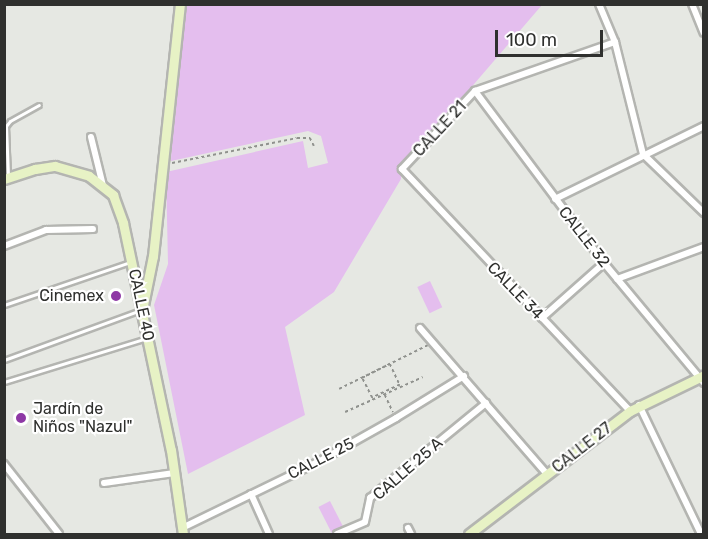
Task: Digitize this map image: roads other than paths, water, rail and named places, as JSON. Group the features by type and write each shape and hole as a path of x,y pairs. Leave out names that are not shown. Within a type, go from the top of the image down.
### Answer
{"main road":[{"path":"142,310 153,256 180,4"},
{"path":"6,178 35,169 55,166 74,170 104,186"},
{"name":"CALLE 40","path":"104,186 113,195 119,210 132,261 174,473 180,532"},
{"name":"CALLE 27","path":"469,534 639,404 702,378"}],"street":[{"path":"599,4 615,42 643,154 704,213"},
{"path":"692,4 704,33"},
{"name":"CALLE 21","path":"402,169 475,91 615,42"},
{"name":"CALLE 32","path":"475,91 617,279 702,378"},
{"path":"555,199 704,126"},
{"path":"91,137 104,186"},
{"name":"CALLE 34","path":"402,169 630,411"},
{"path":"4,246 46,230 93,229"},
{"path":"617,279 704,247"},
{"path":"542,318 604,262"},
{"path":"420,328 548,475"},
{"name":"CALLE 25","path":"180,532 318,462 464,376"},
{"name":"CALLE 25 A","path":"337,534 364,522 370,498 486,403"},
{"path":"639,404 701,534"},
{"path":"4,464 59,534"},
{"path":"104,483 174,473"},
{"path":"251,494 269,534"}],"lane":[{"path":"6,178 6,126 10,121 39,105"},
{"path":"4,305 132,261"},
{"path":"4,360 142,310"},
{"path":"4,382 148,338"}],"place":[{"name":"Cinemex","path":"116,296"},
{"name":"Jardín de Niños \"Nazul\"","path":"21,418"}]}
